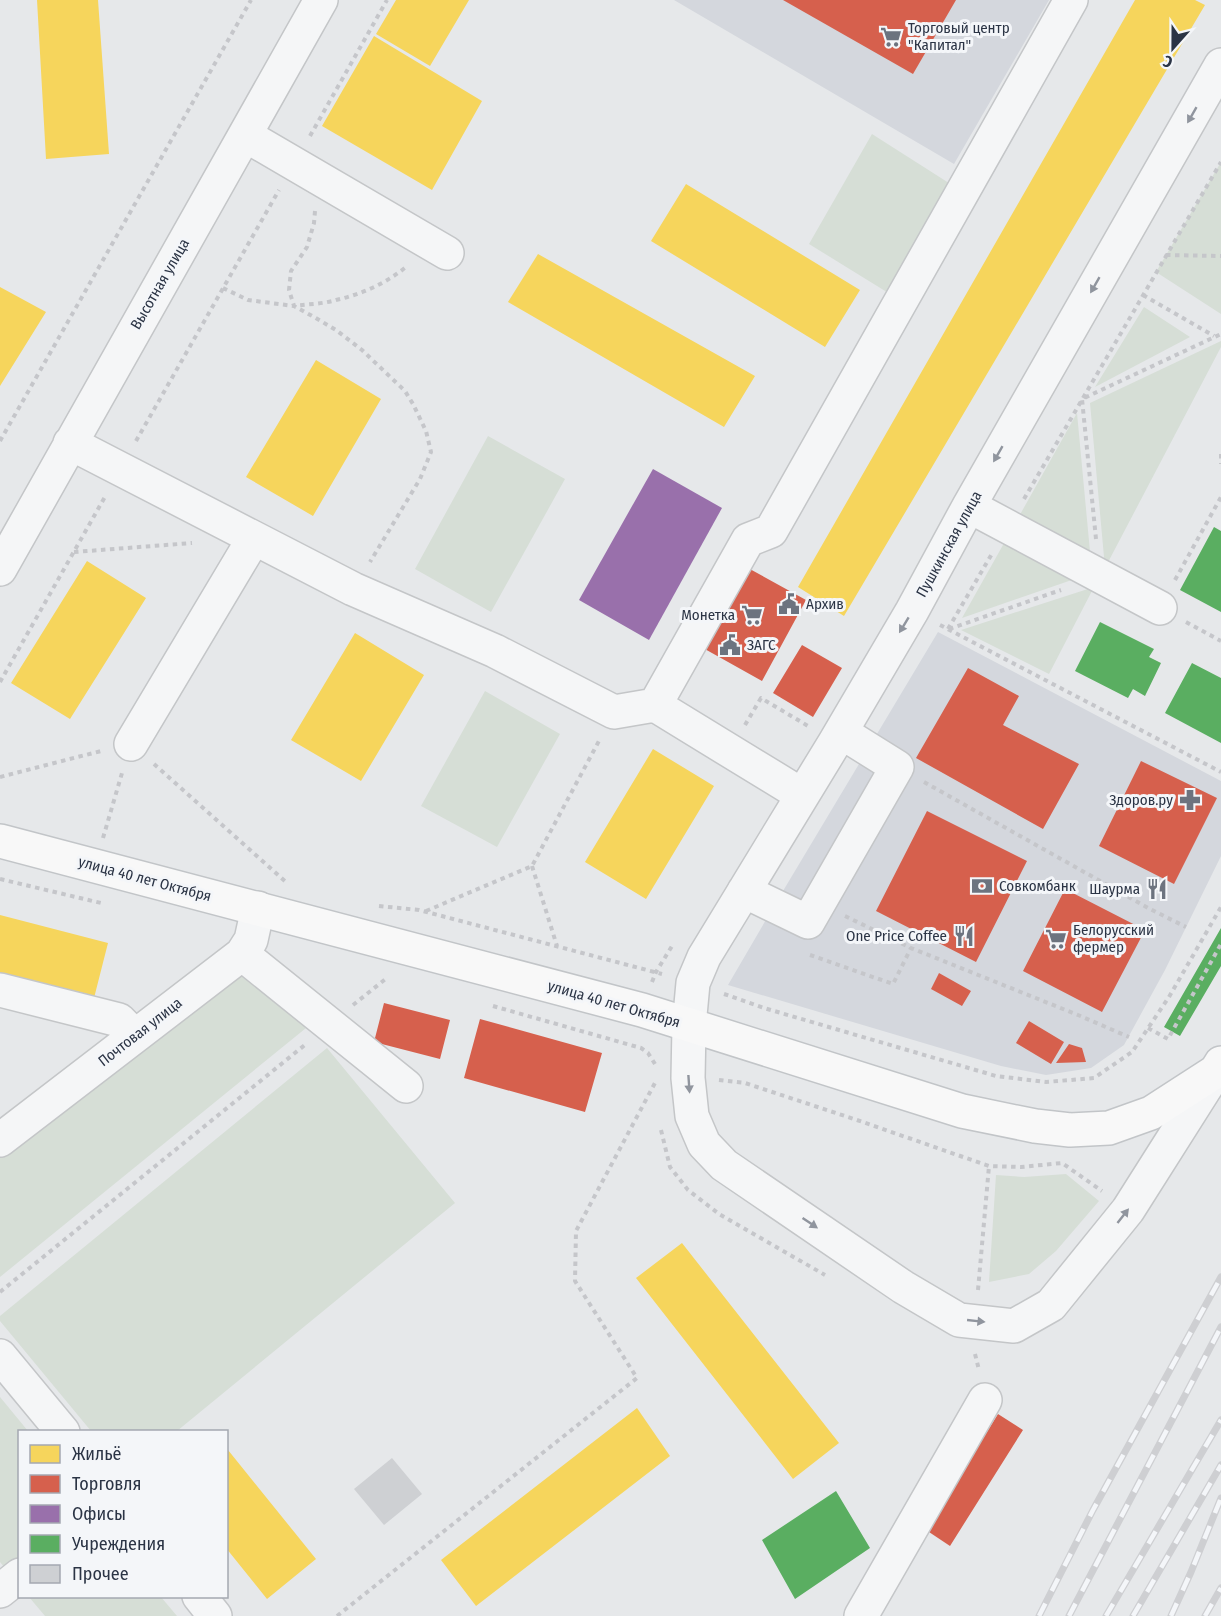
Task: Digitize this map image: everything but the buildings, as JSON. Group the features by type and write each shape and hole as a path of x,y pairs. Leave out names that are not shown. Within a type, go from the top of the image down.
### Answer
{"main road":[{"name":"улица 40 лет Октября","path":"0,841 642,1010 962,1111 1035,1126 1070,1130 1109,1128 1151,1113 1219,1067"}],"street":[{"name":"Высотная улица","path":"0,569 321,0"},
{"path":"655,705 748,540 771,531 1071,0"},
{"name":"Пушкинская улица","path":"1219,1067 1128,1210 1051,1305 1014,1326 959,1320 903,1287 724,1165 704,1144 692,1116 688,1077 693,983 704,957 912,611 969,506 1221,65"},
{"path":"245,135 440,249"},
{"path":"70,443 353,589 495,651 614,712 655,705 802,795"},
{"path":"969,506 1160,608"},
{"path":"131,744 254,538"},
{"path":"744,891 808,922 897,767 838,737"},
{"name":"Почтовая улица","path":"0,1140 242,954 251,940 258,908"},
{"path":"242,954 406,1086"},
{"path":"0,990 119,1020 135,1036"},
{"path":"0,1356 62,1430"},
{"path":"861,1616 985,1400"},
{"path":"0,1591 18,1577"},
{"path":"201,1598 215,1616"}],"path":[{"path":"0,441 251,0"},
{"path":"0,682 223,288 306,171 387,0"},
{"path":"948,629 1221,162"},
{"path":"306,171 314,223 307,247 291,271 289,290 294,306 336,330 362,350 405,391 426,431 431,452 420,479 353,589"},
{"path":"223,288 248,300 294,306 335,301 374,287 440,249"},
{"path":"1166,255 1221,256"},
{"path":"1142,295 1215,337"},
{"path":"1082,399 1221,334"},
{"path":"948,629 1100,577 1082,399"},
{"path":"1221,454 1221,464"},
{"path":"1221,497 1160,608 1221,641"},
{"path":"73,552 197,543"},
{"path":"912,611 1221,772"},
{"path":"730,751 761,698 838,737"},
{"path":"425,912 532,867 614,712"},
{"path":"0,777 131,744"},
{"path":"103,839 131,744"},
{"path":"131,744 294,890 283,887"},
{"path":"944,794 1186,927"},
{"path":"532,867 557,946"},
{"path":"376,905 425,912 693,983 764,1008 996,1076 1046,1082 1094,1078 1131,1052 1169,997 1221,907"},
{"path":"865,926 911,948 1129,1037"},
{"path":"1148,1028 1167,1039 1221,944"},
{"path":"803,952 893,984 911,948"},
{"path":"0,1292 388,977"},
{"path":"338,1616 637,1378 575,1281 576,1231 658,1078"},
{"path":"745,1083 989,1166 1021,1167 1062,1163 1128,1210"},
{"path":"976,1321 989,1166"}],"shaded area":[{"path":"674,0 1049,0 954,164"},
{"path":"872,134 952,185 890,294 809,244"},
{"path":"1221,162 1221,314 1156,272"},
{"path":"1144,307 1190,337 1095,387"},
{"path":"1221,341 1221,347 1105,568 1090,403"},
{"path":"1077,413 1092,573 962,618"},
{"path":"488,436 565,479 491,612 415,569"},
{"path":"1094,587 1049,674 961,630"},
{"path":"938,632 1221,781 1221,856 1165,970 1124,1045 1091,1068 1046,1075 1001,1066 728,985"},
{"path":"485,691 560,734 497,847 421,806"},
{"path":"241,964 311,1024 0,1277 0,1155"},
{"path":"327,1048 455,1203 178,1430 90,1430 0,1321 0,1316"},
{"path":"1066,1174 1099,1201 1056,1251 1029,1274 989,1282 996,1175 1024,1177"},
{"path":"0,1397 27,1430 18,1430 18,1584 0,1562"},
{"path":"30,1598 162,1598 177,1616 45,1616"}],"railway":[{"path":"1039,1616 1093,1510 1221,1277"},
{"path":"1069,1616 1221,1327"},
{"path":"1106,1616 1221,1420"},
{"path":"1133,1616 1221,1465"},
{"path":"1171,1616 1221,1498"},
{"path":"1205,1616 1221,1588"}],"place":[{"name":"Торговый центр \"Капитал\"","path":"891,37"},
{"name":"Архив","path":"789,604"},
{"name":"Монетка","path":"752,615"},
{"name":"ЗАГС","path":"730,645"},
{"name":"Здоров.ру","path":"1190,800"},
{"name":"Совкомбанк","path":"982,886"},
{"name":"Шаурма","path":"1157,889"},
{"name":"One Price Coffee","path":"964,936"},
{"name":"Белорусский фермер","path":"1056,939"}]}
